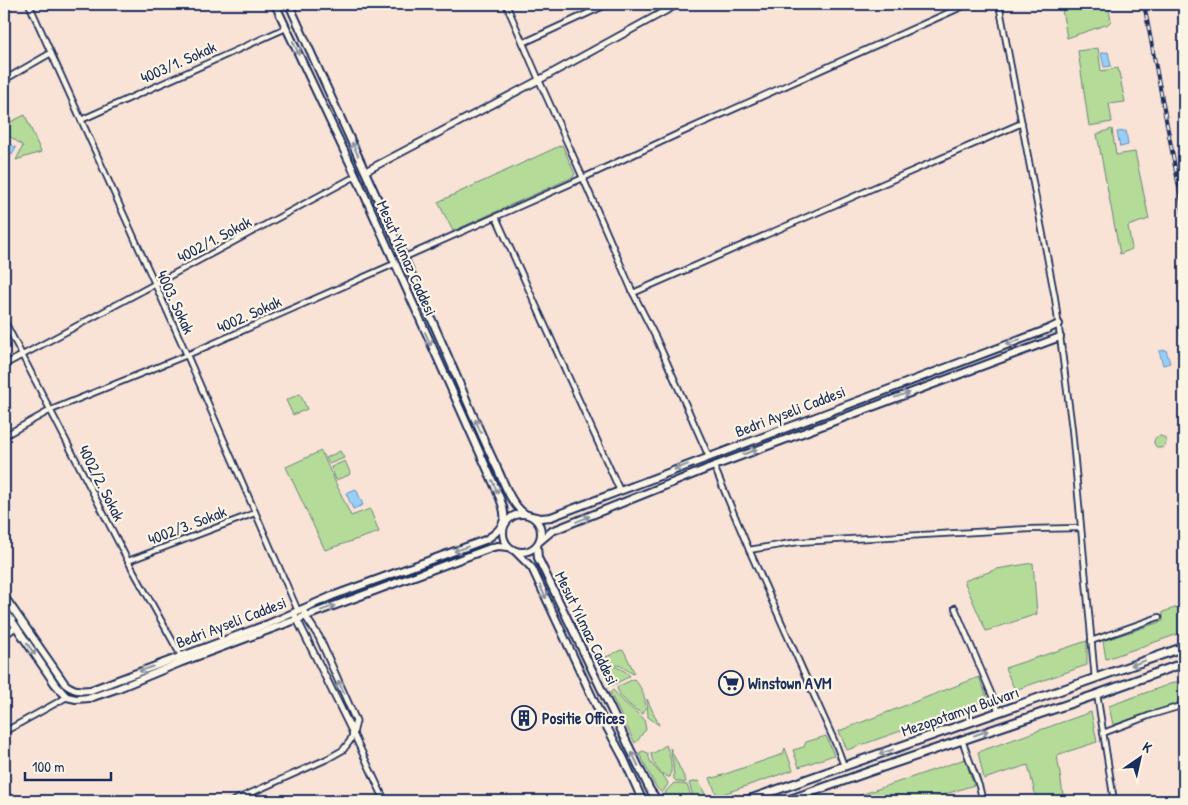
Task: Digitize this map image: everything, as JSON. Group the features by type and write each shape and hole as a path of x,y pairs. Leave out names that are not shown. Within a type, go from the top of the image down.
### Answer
{"main road":[{"name":"Mesut Yılmaz Caddesi","path":"276,4 356,176 500,498 504,514 503,526"},
{"name":"Mesut Yılmaz Caddesi","path":"290,4 366,171 489,451 515,504 528,515"},
{"name":"Bedri Ayseli Caddesi","path":"528,515 540,518 551,517 1059,324"},
{"name":"Bedri Ayseli Caddesi","path":"538,544 552,531 714,466 1060,337"},
{"path":"528,515 539,524 541,536 538,544 527,552 516,552 508,548 503,539 503,526 506,521 514,516 528,515"},
{"name":"Bedri Ayseli Caddesi","path":"4,596 65,684 72,689 80,691 90,690 268,624 332,596 486,540 496,534 503,526"},
{"name":"Mesut Yılmaz Caddesi","path":"538,544 538,558 650,790 658,801"},
{"name":"Bedri Ayseli Caddesi","path":"67,697 76,700 90,698 493,547 508,548"},
{"name":"Mesut Yılmaz Caddesi","path":"516,552 532,568 602,718 624,759 642,801"},
{"path":"4,609 55,684 67,697"},
{"name":"Mezopotamya Bulvarı","path":"745,801 1184,647"},
{"name":"Mezopotamya Bulvarı","path":"786,801 1097,694 1184,662"}],"street":[{"name":"4003. Sokak","path":"29,4 187,355 298,611"},
{"path":"506,4 633,293 656,338 709,457"},
{"path":"523,43 608,4"},
{"path":"366,171 678,4"},
{"path":"404,257 968,4"},
{"path":"999,4 1059,324 1072,429 1095,679"},
{"name":"4003/1. Sokak","path":"81,120 286,28"},
{"path":"4,80 51,53"},
{"path":"633,293 1022,123"},
{"name":"4002/1. Sokak","path":"4,365 356,176"},
{"path":"496,217 620,491"},
{"name":"4002. Sokak","path":"4,436 50,410 187,355 394,264"},
{"name":"4002/2. Sokak","path":"4,320 128,561 181,656"},
{"path":"714,466 844,766"},
{"name":"4002/3. Sokak","path":"128,561 255,513"},
{"path":"749,550 798,542 1080,528"},
{"path":"955,608 999,712"},
{"path":"233,801 327,760 343,750 353,733 356,721 319,637 306,617 298,611"},
{"path":"298,611 298,620 385,801"},
{"path":"1091,641 1160,617"},
{"path":"4,636 16,627"},
{"path":"1097,694 1114,801"},
{"path":"4,732 67,697"},
{"path":"1103,733 1184,705"},
{"path":"962,740 983,801"}],"green space":[{"path":"1061,4 1108,4 1111,21 1108,24 1067,38"},
{"path":"1098,48 1101,71 1118,68 1125,102 1109,104 1112,122 1089,126 1078,51"},
{"path":"25,115 41,152 16,160 23,146 4,132 4,125"},
{"path":"1112,129 1116,155 1135,152 1149,219 1128,226 1132,249 1120,254 1097,134"},
{"path":"562,145 575,174 573,177 453,231 438,202"},
{"path":"300,394 307,409 293,415 286,400"},
{"path":"1160,436 1166,442 1160,448 1154,442"},
{"path":"321,451 351,516 370,509 379,532 325,550 286,467"},
{"path":"340,451 344,458 329,464 326,458"},
{"path":"345,461 350,472 349,475 336,480 331,467"},
{"path":"1033,563 1037,614 986,631 964,581 997,569"},
{"path":"1184,605 1184,632 1106,659 1103,641 1163,621 1163,612"},
{"path":"1087,641 1087,665 1015,690 1005,668"},
{"path":"621,650 624,651 634,672 633,674 621,666 602,662 604,658"},
{"path":"603,665 618,668 630,676 613,685 605,676"},
{"path":"979,677 988,700 847,750 839,731"},
{"path":"634,679 644,695 645,710 643,714 624,699 618,691 617,687"},
{"path":"1184,679 1184,701 1113,725 1109,706"},
{"path":"613,690 644,719 646,730 635,743 610,693"},
{"path":"647,699 659,725 648,717"},
{"path":"1091,712 1097,742 1057,755 1064,801 1037,801 1028,765 984,779 978,752"},
{"path":"826,736 834,755 799,767 793,750 804,747 806,742"},
{"path":"666,745 671,761 670,777 656,768 651,753"},
{"path":"670,748 686,781 685,783 674,779"},
{"path":"785,748 793,770 717,796 710,778 783,754"},
{"path":"643,751 648,753 654,767 668,784 662,793 656,787 639,753"},
{"path":"965,759 974,785 924,801 843,801"},
{"path":"698,781 708,799 695,801 689,783"},
{"path":"674,783 687,785 693,801 679,801 665,795 666,791"}],"water":[{"path":"1108,52 1111,66 1104,67 1101,53"},
{"path":"1126,131 1128,145 1120,147 1117,132"},
{"path":"4,140 16,148 12,155 4,150"},
{"path":"1166,350 1170,363 1163,365 1159,351"},
{"path":"356,489 363,505 353,509 346,493"}],"railway":[{"path":"1144,4 1184,214"}],"place":[{"name":"Winstown AVM","path":"731,683"},
{"name":"Positie Offices","path":"524,718"}]}
